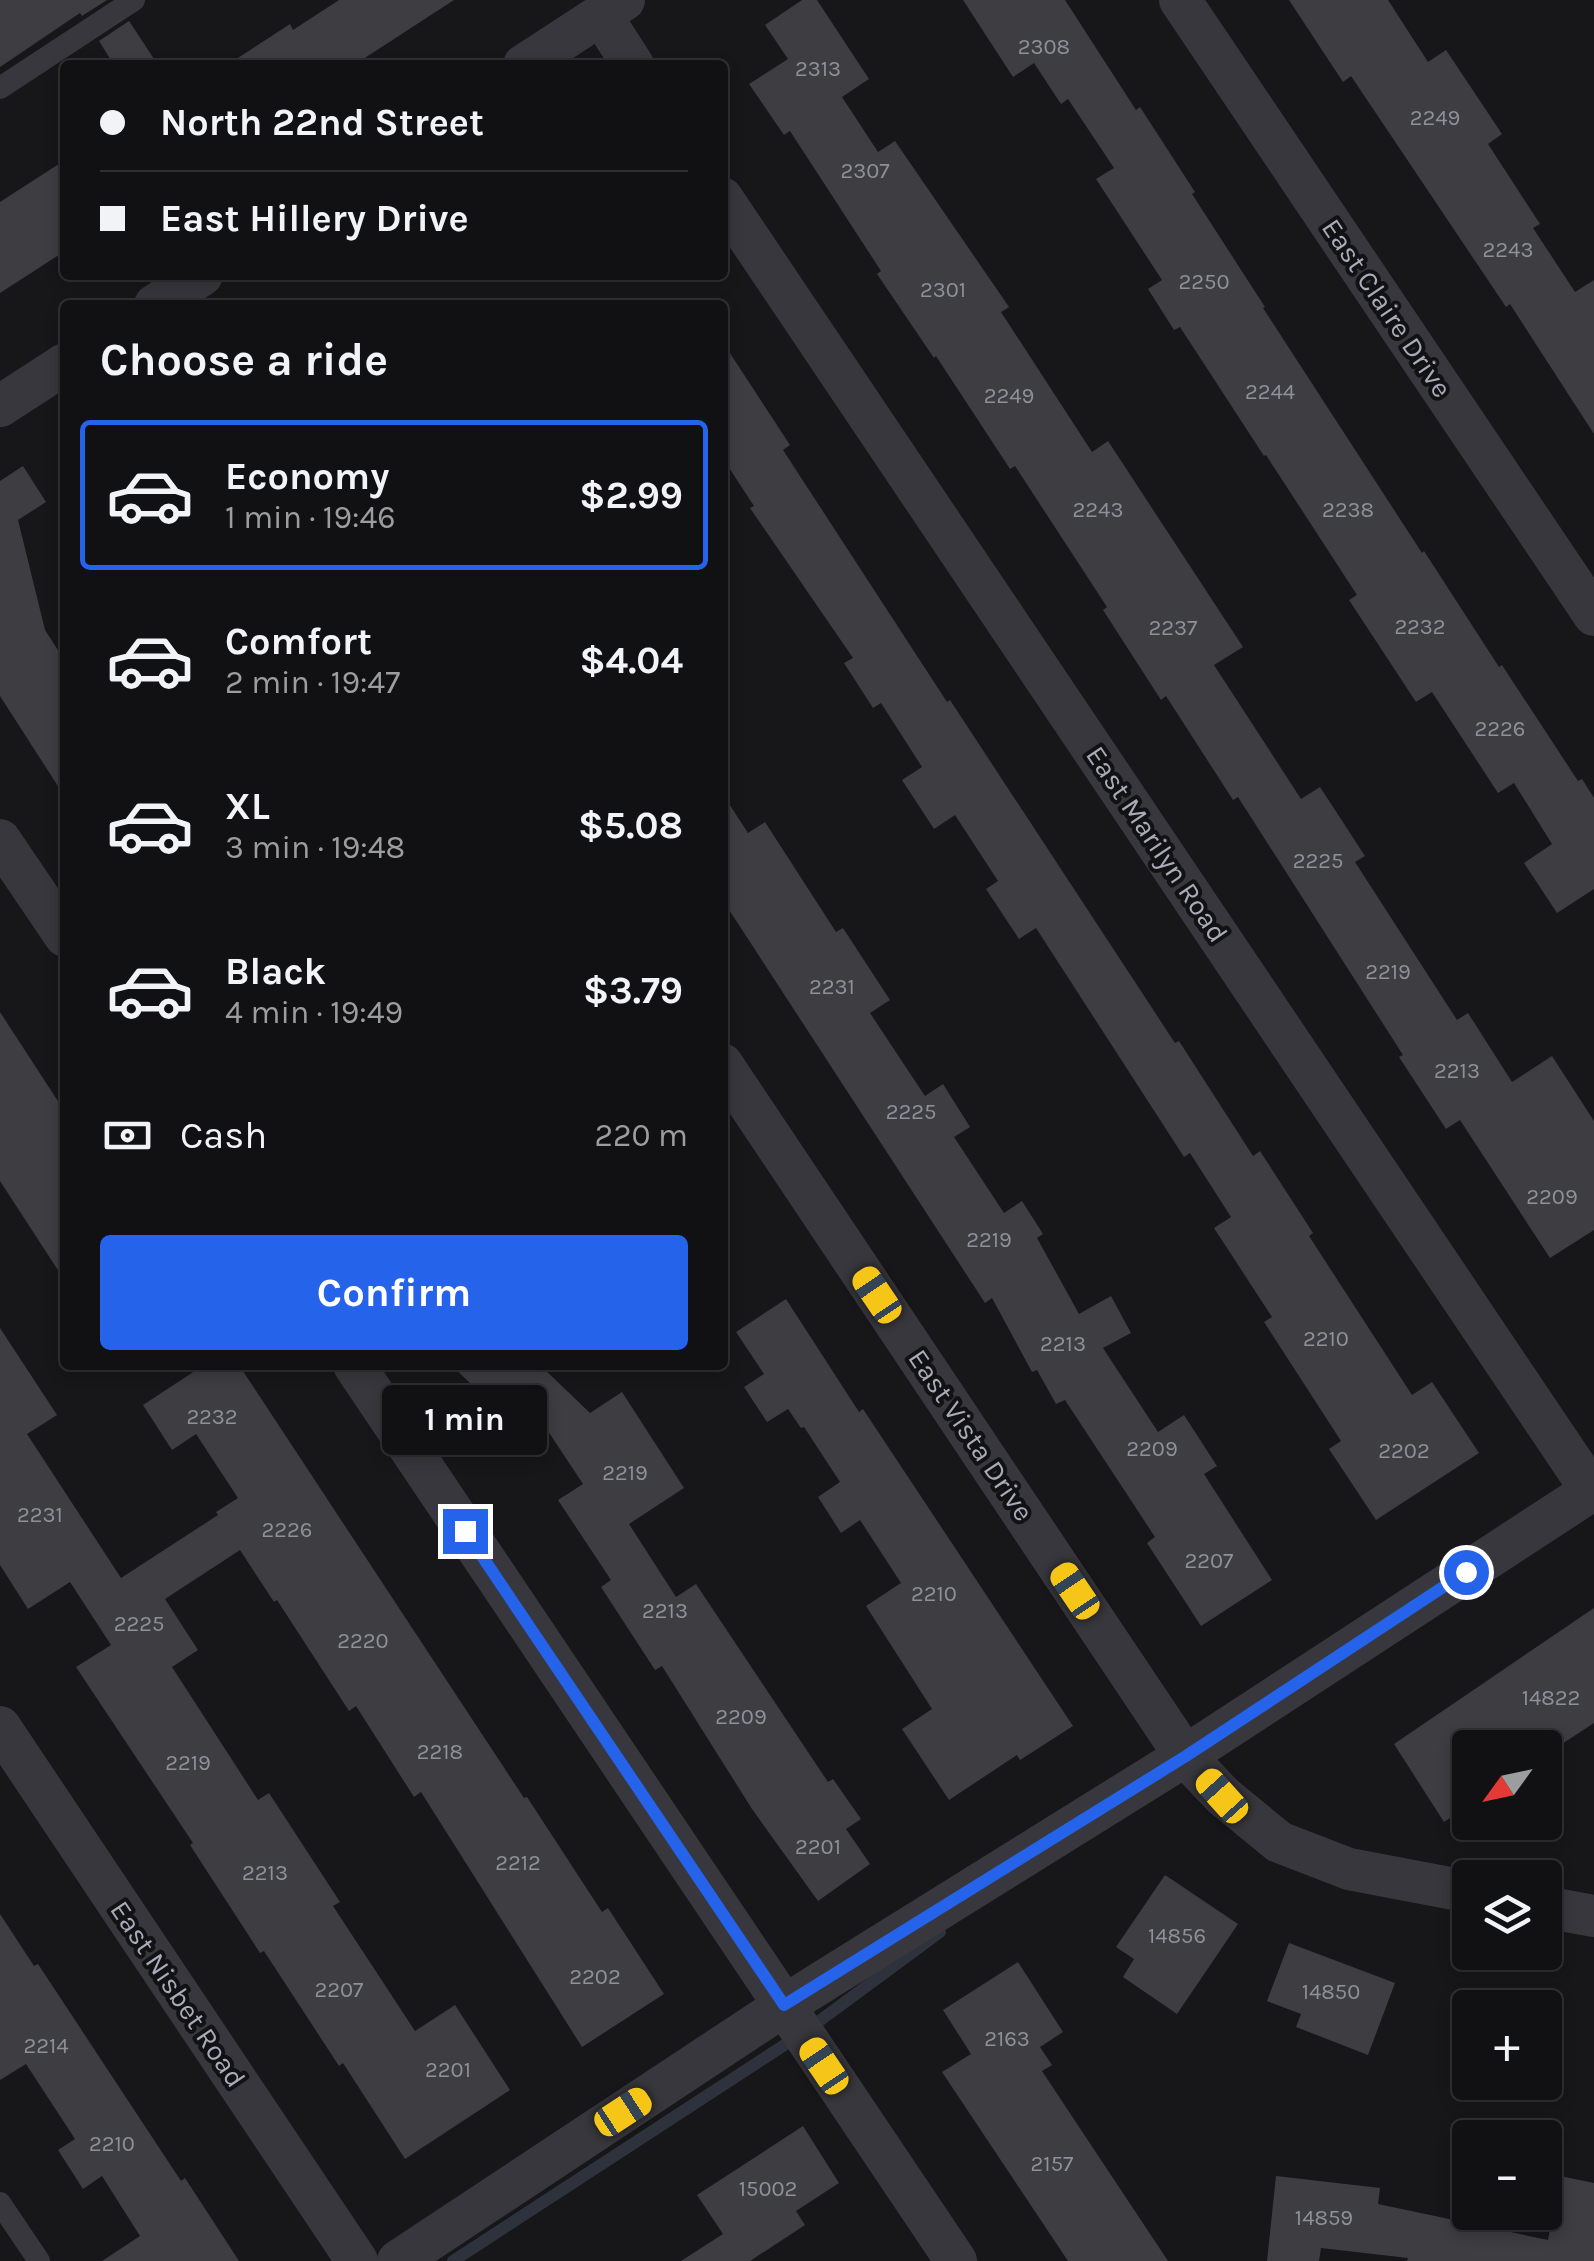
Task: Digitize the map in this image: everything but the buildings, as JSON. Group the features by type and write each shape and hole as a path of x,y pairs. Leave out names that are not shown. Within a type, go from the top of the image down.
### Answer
{"street":[{"name":"East Claire Drive","path":"1180,0 1594,615"},
{"path":"532,60 612,8 631,60"},
{"name":"East Marilyn Road","path":"728,207 1593,1489"},
{"path":"169,300 204,286"},
{"path":"0,406 60,367"},
{"path":"0,840 60,929"},
{"name":"East Vista Drive","path":"728,1073 1186,1756 1222,1796 1279,1842 1349,1869 1452,1889"},
{"path":"357,1370 956,2261"},
{"path":"398,2261 784,2005 1186,1756 1593,1489"},
{"name":"East Nisbet Road","path":"0,1727 357,2261"},
{"path":"1562,1909 1594,1916"}],"lane":[{"path":"0,88 134,0"},
{"path":"0,2202 39,2261"}],"waterway":[{"path":"453,2261 803,2033 940,1932"}],"route":[{"path":"465,1531 784,2005 1186,1756 1466,1572"}]}
